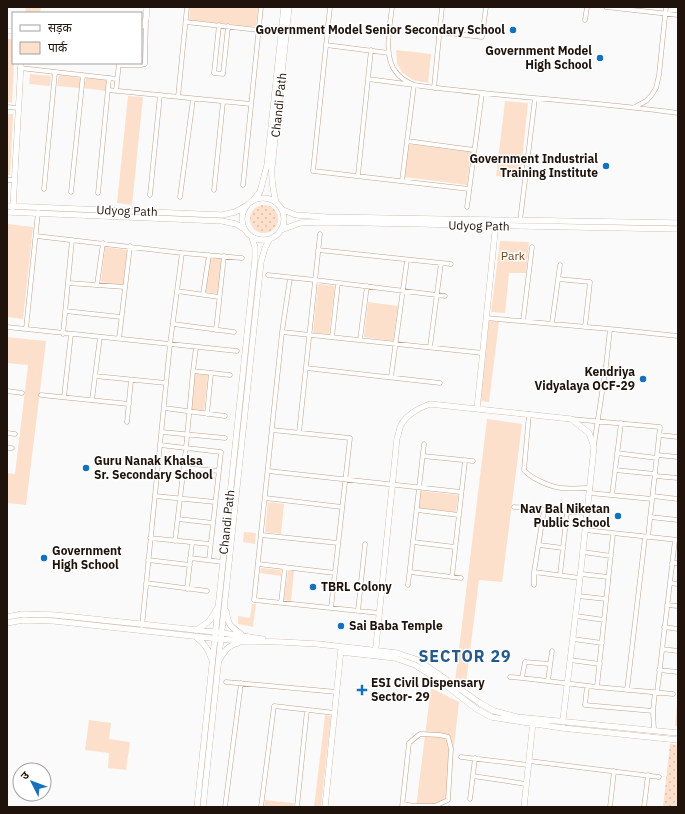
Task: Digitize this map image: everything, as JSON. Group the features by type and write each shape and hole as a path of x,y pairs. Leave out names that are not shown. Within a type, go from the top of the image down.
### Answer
{"main road":[{"path":"142,25 146,19 147,7"},
{"name":"Chandi Path","path":"254,199 260,192 267,166 284,7"},
{"name":"Chandi Path","path":"276,202 271,178 289,7"},
{"path":"10,207 14,180 21,66"},
{"path":"268,198 276,202 283,210 285,217 284,224 275,237 269,240 257,240 252,238 244,229 242,214 246,206 254,199 268,198"},
{"name":"Udyog Path","path":"7,212 38,211 222,214 235,212 246,206"},
{"name":"Udyog Path","path":"10,207 38,211 222,221 236,224 244,229"},
{"name":"Udyog Path","path":"283,210 296,215 326,217 678,229"},
{"name":"Udyog Path","path":"281,230 300,223 321,222 496,223 520,221 678,223"},
{"path":"477,409 496,223"},
{"name":"Chandi Path","path":"222,605 223,562 255,259 255,247 252,238"},
{"name":"Chandi Path","path":"198,807 261,262 269,240"},
{"path":"375,653 397,438 401,425 419,408 430,404 571,418 588,433 594,447 581,576 562,724"},
{"path":"195,633 207,624 222,605"},
{"path":"222,605 228,623 242,638"},
{"path":"7,617 22,614 54,615 218,636 318,644 341,649 375,653 415,664 443,683 475,708 491,717 562,724 678,740"},
{"path":"7,623 24,620 141,627"},
{"path":"195,633 209,650 215,663 230,646 242,638"},
{"path":"325,807 341,649"},
{"name":"Chandi Path","path":"203,807 215,663"},
{"path":"524,807 533,721"},
{"path":"562,724 678,733"}],"street":[{"path":"178,97 187,7"},
{"path":"243,185 261,7"},
{"path":"330,7 313,171 469,189"},
{"path":"392,7 389,58 395,71 405,81 414,85"},
{"path":"434,88 442,7"},
{"path":"440,32 482,37 486,7"},
{"path":"585,20 587,7"},
{"path":"606,7 678,15"},
{"path":"635,107 646,101 656,88 659,74 666,7"},
{"path":"116,91 119,64 145,64 146,19"},
{"path":"186,22 259,30"},
{"path":"219,25 214,73 223,74 228,26"},
{"path":"326,46 389,53"},
{"path":"358,175 371,50"},
{"path":"21,66 55,72 117,79"},
{"path":"44,189 55,72"},
{"path":"71,192 83,75"},
{"path":"98,193 109,78"},
{"path":"368,79 434,88 635,107 678,113"},
{"path":"402,181 414,85"},
{"path":"108,90 251,104"},
{"path":"467,207 482,92"},
{"path":"150,195 160,95"},
{"path":"520,221 535,98"},
{"path":"180,198 193,99"},
{"path":"214,190 223,102"},
{"path":"7,107 18,108"},
{"path":"407,141 474,150"},
{"path":"7,180 14,180"},
{"path":"26,329 38,211"},
{"path":"299,433 320,234"},
{"path":"36,236 242,258"},
{"path":"62,334 72,240"},
{"path":"97,285 103,243"},
{"path":"119,339 130,246"},
{"path":"523,321 532,247"},
{"path":"318,250 451,264"},
{"path":"141,627 170,344 182,252"},
{"path":"203,294 209,255"},
{"path":"216,330 224,256"},
{"path":"391,378 407,260"},
{"path":"430,347 441,263"},
{"path":"552,323 560,266"},
{"path":"268,275 445,296"},
{"path":"290,278 282,332 254,600 379,613"},
{"path":"558,279 590,282 585,327"},
{"path":"68,283 125,287"},
{"path":"332,337 338,283"},
{"path":"360,340 367,286"},
{"path":"177,291 220,296"},
{"path":"65,311 122,317"},
{"path":"486,318 678,336"},
{"path":"173,324 234,332"},
{"path":"7,327 62,334 237,351"},
{"path":"594,447 610,329"},
{"path":"282,332 483,353"},
{"path":"64,397 71,334"},
{"path":"92,400 100,337"},
{"path":"175,541 196,347"},
{"path":"306,368 440,383"},
{"path":"193,371 230,375"},
{"path":"207,414 211,373"},
{"path":"95,376 166,383"},
{"path":"127,422 131,380"},
{"path":"7,391 22,393"},
{"path":"41,395 129,404"},
{"path":"164,408 225,416"},
{"path":"529,414 524,470 527,474 542,482 559,488 590,490 612,495 678,499"},
{"path":"571,418 660,427 650,517 646,537 627,690"},
{"path":"612,495 621,423"},
{"path":"272,430 350,438 331,608"},
{"path":"162,432 225,438"},
{"path":"7,433 15,434"},
{"path":"659,435 678,437"},
{"path":"408,585 424,444"},
{"path":"160,445 221,452 209,560"},
{"path":"7,448 12,448"},
{"path":"617,453 678,457"},
{"path":"423,456 473,461"},
{"path":"452,577 465,461"},
{"path":"184,468 219,471"},
{"path":"615,470 678,478"},
{"path":"268,471 461,492"},
{"path":"155,496 215,502"},
{"path":"265,498 342,507"},
{"path":"514,507 587,514"},
{"path":"417,510 459,515"},
{"path":"534,585 534,572 544,510"},
{"path":"560,575 567,512"},
{"path":"650,517 678,520"},
{"path":"178,519 212,523"},
{"path":"585,530 676,540 653,711 654,730"},
{"path":"597,687 613,534"},
{"path":"261,535 338,543"},
{"path":"150,538 210,544"},
{"path":"187,589 192,542"},
{"path":"413,542 455,547"},
{"path":"358,611 365,544"},
{"path":"539,545 563,548"},
{"path":"583,552 611,556"},
{"path":"190,558 223,562"},
{"path":"148,560 190,564"},
{"path":"672,563 678,563"},
{"path":"258,564 335,572"},
{"path":"281,603 285,567"},
{"path":"410,572 461,578"},
{"path":"534,572 560,575 608,577"},
{"path":"146,583 207,591"},
{"path":"670,583 678,584"},
{"path":"578,596 606,598"},
{"path":"667,605 678,606"},
{"path":"576,616 604,620"},
{"path":"664,627 678,629"},
{"path":"573,638 602,643"},
{"path":"662,649 678,652"},
{"path":"548,681 552,651"},
{"path":"570,660 600,664"},
{"path":"522,678 525,662 550,664"},
{"path":"659,670 678,672"},
{"path":"510,677 673,694"},
{"path":"226,682 337,692"},
{"path":"225,807 241,683"},
{"path":"588,686 585,705 653,711"},
{"path":"261,807 274,706 335,713"},
{"path":"297,807 308,710"},
{"path":"420,734 448,737 451,748 448,800 435,806 403,805 409,743 420,734"},
{"path":"461,757 614,771 659,777"},
{"path":"470,800 475,758"},
{"path":"610,807 614,771"},
{"path":"644,807 648,775"},
{"path":"473,776 526,784"}],"green space":[{"path":"26,7 41,7 40,12 25,12"},
{"path":"190,7 258,7 256,27 189,20"},
{"path":"7,39 12,39 12,64 14,64 12,103 7,102"},
{"path":"396,50 431,54 428,83 413,80 403,73 397,64"},
{"path":"30,74 51,76 50,86 29,84"},
{"path":"59,75 81,78 79,88 57,86"},
{"path":"86,78 107,80 106,91 84,88"},
{"path":"128,96 143,97 132,205 117,203"},
{"path":"505,101 528,103 520,179 496,176"},
{"path":"7,114 13,114 10,175 7,175"},
{"path":"408,144 471,152 467,185 404,177"},
{"path":"264,205 274,209 278,219 274,229 264,233 254,229 250,219 254,209"},
{"path":"7,224 33,227 23,319 7,317"},
{"name":"Park","path":"500,241 529,242 526,273 509,273 505,313 491,312"},
{"path":"105,247 127,250 123,285 101,282"},
{"path":"210,256 223,258 219,294 206,292"},
{"path":"318,284 335,286 329,334 313,333"},
{"path":"368,302 398,306 393,341 364,337"},
{"path":"489,321 499,322 489,402 480,401"},
{"path":"7,337 46,341 26,505 7,503 7,473 15,474 28,365 7,363"},
{"path":"195,374 208,375 204,411 191,410"},
{"path":"487,419 522,424 502,582 479,580 466,683 455,682"},
{"path":"420,491 458,495 456,512 418,508"},
{"path":"268,502 284,504 281,534 265,532"},
{"path":"244,532 256,533 255,544 243,542"},
{"path":"261,568 281,570 281,576 260,573"},
{"path":"288,571 294,571 291,601 284,600"},
{"path":"252,604 256,604 253,627 238,624 238,616 250,618"},
{"path":"431,688 459,702 448,800 432,807 416,807"},
{"path":"678,691 678,726 675,726"},
{"path":"325,715 331,716 321,807 314,807"},
{"path":"89,720 111,723 109,739 130,742 126,770 108,768 109,753 85,750"},
{"path":"670,744 678,745 678,807 663,807"},
{"path":"265,800 294,803 293,807 264,807"}],"place":[{"name":"Government Model Senior Secondary School","path":"513,30"},
{"name":"Government Model High School","path":"600,58"},
{"name":"Government Industrial Training Institute","path":"606,166"},
{"name":"Kendriya Vidyalaya OCF-29","path":"643,379"},
{"name":"Guru Nanak Khalsa Sr. Secondary School","path":"86,468"},
{"name":"Nav Bal Niketan Public School","path":"618,516"},
{"name":"Government High School","path":"44,558"},
{"name":"TBRL Colony","path":"313,587"},
{"name":"Sai Baba Temple","path":"341,626"},
{"name":"ESI Civil Dispensary Sector- 29","path":"362,690"}],"district":[{"name":"SECTOR 29","path":"465,656"}]}
